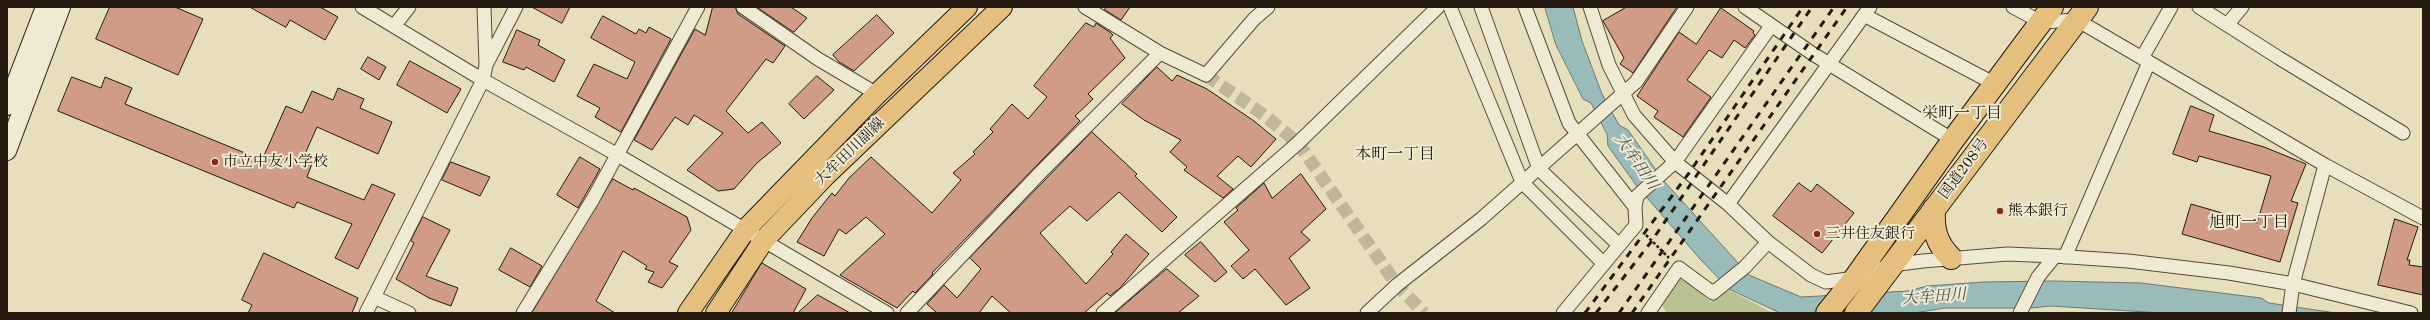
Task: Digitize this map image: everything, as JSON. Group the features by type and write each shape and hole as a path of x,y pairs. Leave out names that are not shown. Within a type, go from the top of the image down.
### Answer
{"highway":[{"name":"国道208号","path":"1827,313 2046,14"},
{"name":"国道208号","path":"1856,313 2082,14"},
{"path":"1934,209 1933,227 1937,241 1951,258"}],"main road":[{"name":"大牟田川副線","path":"688,313 746,229 877,94 967,7"},
{"name":"大牟田川副線","path":"716,313 764,240 826,175 1002,7"}],"street":[{"path":"7,106 45,7"},
{"path":"7,151 61,7"},
{"path":"362,7 483,80 616,154 887,313"},
{"path":"394,26 409,7"},
{"path":"366,313 483,80 486,65 484,7"},
{"path":"486,65 516,7"},
{"path":"523,313 593,199 616,154 698,7"},
{"path":"743,7 818,59 877,94"},
{"path":"1085,7 1160,53 1206,75 1254,19 1268,7"},
{"path":"1104,313 1298,143 1438,7"},
{"path":"1450,7 1522,182 1604,264"},
{"path":"1481,7 1539,169 1619,245"},
{"path":"1525,7 1569,123 1579,132 1636,201 1636,225 1563,313"},
{"path":"1590,7 1609,65 1634,115 1673,163 1728,204 1768,242 1811,274 1826,282 1849,284 1891,265 1951,258 2007,254 2060,256 2143,262 2229,273 2293,284 2411,313"},
{"path":"1367,313 1397,285 1481,219 1636,82 1687,7"},
{"path":"1745,7 1829,64 1953,140"},
{"path":"2013,7 2046,14 2082,14 2145,60 2325,165 2423,218"},
{"path":"2020,312 2038,277 2060,256 2145,60 2171,7"},
{"path":"2199,7 2403,133"},
{"path":"2227,25 2242,7"},
{"path":"1728,204 1867,11 1995,84"},
{"path":"1636,201 1673,163 1771,26"},
{"path":"907,313 1039,174 1160,53"},
{"path":"2290,307 2293,284 2325,165"},
{"path":"1652,312 1679,268 1713,293 1745,267 1768,242"},
{"path":"374,297 409,313"}],"path":[{"path":"1636,225 1679,268"}],"green space":[{"path":"1680,279 1691,284 1711,302 1729,290 1773,313 1667,313 1662,305"}],"water":[{"name":"大牟田川","path":"1545,7 1573,7 1582,41 1602,94 1619,125 1628,130 1663,180 1749,275 1801,297 1908,291 1927,286 1983,282 2053,281 2141,283 2261,298 2269,303 2336,313 2162,313 2051,306 2031,308 1945,308 1914,313 1780,313 1729,289 1700,259 1636,185 1608,146 1607,134 1591,103 1583,99 1556,45"}],"building":[{"path":"110,7 175,7 203,19 178,75 96,39"},
{"path":"250,7 320,7 338,17 325,40 290,20 286,27"},
{"path":"532,7 570,7 562,23"},
{"path":"713,7 735,7 738,14 785,46 773,63 766,59 726,111 748,133 762,122 781,143 757,163 734,189 718,191 687,170 723,133 694,115 688,125 675,117 652,150 634,140 695,29 705,35"},
{"path":"757,7 791,7 807,18 794,32"},
{"path":"1106,7 1130,7 1121,20 1105,10"},
{"path":"1627,7 1677,7 1633,73 1620,64 1624,58 1603,21"},
{"path":"1721,8 1754,31 1753,33 1755,35 1745,48 1734,40 1722,58 1709,50 1687,80 1711,97 1683,137 1654,117 1658,111 1637,96 1679,32 1696,44"},
{"path":"877,15 894,33 854,71 839,62 833,55"},
{"path":"603,16 636,34 639,29 646,33 649,27 671,39 621,132 595,117 600,108 577,96 594,64 627,79 635,62 591,38"},
{"path":"1086,23 1094,27 1096,23 1111,33 1113,35 1110,38 1125,58 1088,94 1093,99 1075,116 1080,121 932,273 933,274 915,293 913,291 897,308 840,275 885,234 866,217 846,234 839,229 824,256 797,242 812,218 832,193 835,196 849,178 871,157 932,213 961,180 953,173 975,154 973,152 993,132 990,129 1012,104 1028,119 1047,97 1034,86"},
{"path":"517,30 540,40 538,45 565,60 554,82 526,67 524,70 503,62"},
{"path":"368,57 386,67 379,80 361,69"},
{"path":"410,61 461,89 447,113 397,85"},
{"path":"1157,67 1172,81 1177,75 1207,89 1254,121 1276,139 1251,167 1238,156 1217,176 1233,189 1223,198 1184,170 1187,167 1170,152 1181,140 1144,120 1122,104"},
{"path":"817,76 834,90 804,119 789,104"},
{"path":"72,77 101,88 105,77 132,88 125,104 262,160 286,106 302,113 312,91 333,100 338,88 364,99 360,108 392,122 378,154 317,127 304,156 313,161 307,177 364,200 372,184 395,194 358,269 335,258 352,224 297,202 294,208 58,111"},
{"path":"2191,106 2214,115 2209,131 2264,147 2306,164 2291,201 2298,203 2280,262 2182,234 2191,204 2257,223 2271,176 2199,156 2197,162 2173,154"},
{"path":"1092,132 1137,174 1135,176 1177,217 1162,232 1119,192 1087,221 1070,206 1040,233 1086,284 1113,254 1111,252 1126,234 1149,254 1120,288 1110,296 1107,293 1084,313 1011,313 992,296 979,313 937,313 927,304 944,285 957,298 981,269 970,258"},
{"path":"580,157 600,169 578,208 557,195"},
{"path":"451,162 490,177 480,196 442,180"},
{"path":"1301,174 1326,209 1301,232 1310,240 1289,258 1310,288 1286,305 1255,269 1243,279 1231,266 1249,250 1224,222 1238,210 1236,208 1264,183 1272,198"},
{"path":"613,179 633,190 634,188 687,217 691,230 669,262 678,266 662,288 648,282 654,272 645,269 647,266 623,251 596,301 615,313 532,313"},
{"name":"三井住友銀行","path":"1799,183 1811,192 1817,184 1854,213 1822,253 1773,216"},
{"path":"423,217 450,230 426,276 458,288 451,306 429,298 396,279 414,243 411,241"},
{"path":"2395,219 2418,227 2407,260 2410,260 2409,265 2423,267 2423,295 2378,285"},
{"path":"1201,242 1227,272 1215,282 1185,255"},
{"path":"511,248 542,266 530,287 499,270"},
{"path":"264,253 358,298 352,313 248,313 252,305 242,300"},
{"path":"762,263 806,289 793,313 732,313"},
{"path":"1167,269 1199,296 1178,313 1115,313"},
{"path":"818,295 825,299 850,313 798,313"}],"tunnel":[{"path":"1206,75 1264,115 1298,143 1397,285 1424,313"}],"railway":[{"path":"1585,313 1689,173 1803,7"},
{"path":"1596,313 1651,242 1812,7"},
{"path":"1619,313 1834,7"},
{"path":"1632,313 1847,7"}],"place":[{"name":"市立中友小学校","path":"215,162"},
{"name":"熊本銀行","path":"2000,211"},
{"name":"三井住友銀行","path":"1817,234"}],"district":[{"name":"栄町一丁目","path":"1962,114"},
{"name":"本町一丁目","path":"1395,155"},
{"name":"旭町一丁目","path":"2249,223"}]}
